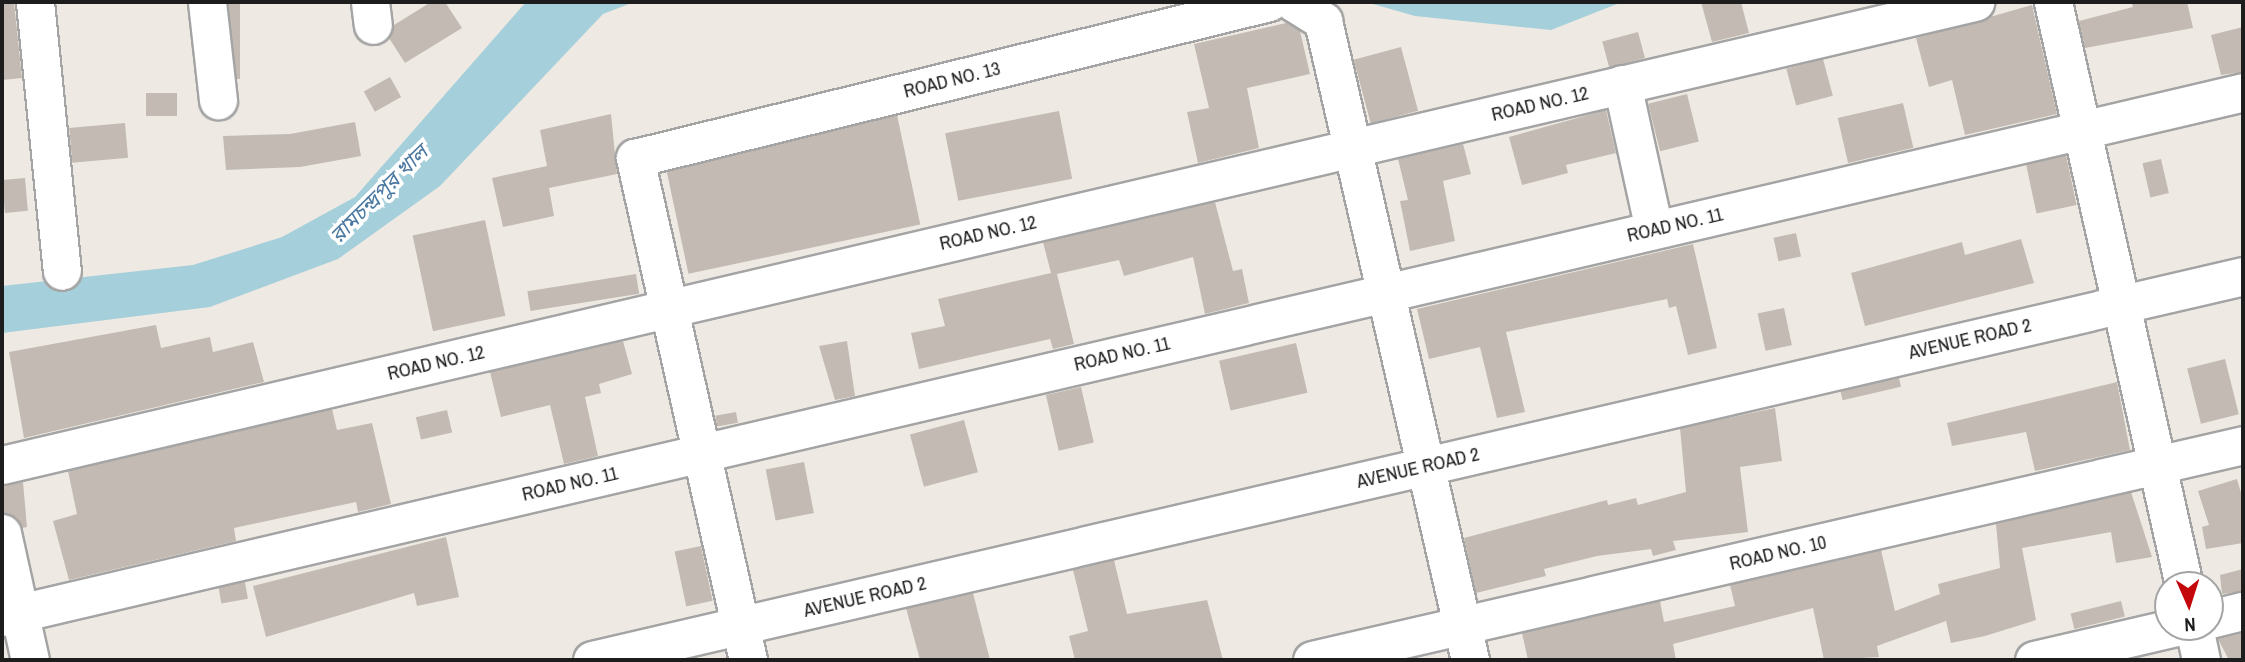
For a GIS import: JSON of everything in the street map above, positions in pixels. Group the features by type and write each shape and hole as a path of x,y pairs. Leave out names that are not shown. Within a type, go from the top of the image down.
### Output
{"street":[{"path":"35,2 62,271"},
{"path":"207,2 218,100"},
{"name":"ROAD NO. 13","path":"668,308 635,158 1269,2"},
{"name":"ROAD NO. 12","path":"2,465 1975,2"},
{"path":"2053,2 2181,571"},
{"path":"1308,11 1352,148 1466,644"},
{"path":"1622,84 1654,230"},
{"name":"ROAD NO. 11","path":"11,615 2243,92"},
{"name":"AVENUE ROAD 2","path":"592,660 744,643 1426,466 2243,276"},
{"path":"668,308 744,643"},
{"name":"ROAD NO. 10","path":"1312,660 1466,644 2243,445"},
{"path":"2,533 11,615 30,660"},
{"path":"2224,616 2243,611"},
{"path":"2034,660 2154,632"},
{"path":"2197,641 2201,660"}],"water":[{"name":"রামচন্দ্রপুর খাল","path":"526,2 634,2 603,14 440,186 338,259 210,307 2,333 2,286 193,265 282,237 355,197"},
{"path":"1366,2 1622,2 1551,30 1415,16"}],"building":[{"path":"2,2 14,2 22,78 2,80"},
{"path":"228,2 240,2 240,79 228,79"},
{"path":"431,2 445,2 462,28 405,63 389,38 394,25"},
{"path":"1701,2 1741,2 1749,33 1712,42"},
{"path":"2131,2 2187,2 2193,28 2085,48 2079,21 2133,7"},
{"path":"2032,5 2057,114 1965,135 1952,80 1929,87 1916,38"},
{"path":"1286,23 1300,31 1310,74 1247,88 1259,148 1198,163 1187,112 1209,108 1194,44"},
{"path":"2243,27 2243,72 2221,75 2211,35"},
{"path":"1638,32 1645,58 1609,68 1602,42"},
{"path":"1401,47 1418,111 1371,123 1354,60"},
{"path":"1823,59 1833,96 1796,106 1786,69"},
{"path":"390,77 401,97 375,112 364,92"},
{"path":"146,93 177,93 177,116 146,116"},
{"path":"1687,94 1699,142 1660,151 1648,104"},
{"path":"1903,103 1913,148 1848,163 1838,118"},
{"path":"1606,110 1616,153 1566,165 1568,173 1522,185 1509,137"},
{"path":"1059,111 1072,179 958,201 945,133"},
{"path":"611,114 617,174 549,188 554,216 503,227 492,178 547,166 540,130"},
{"path":"897,115 920,225 688,274 665,164"},
{"path":"355,122 361,156 300,167 226,170 223,136 290,134"},
{"path":"125,123 128,158 72,163 69,128"},
{"path":"1463,144 1471,174 1443,181 1455,241 1410,251 1400,201 1408,200 1398,159"},
{"path":"2066,155 2077,205 2036,213 2026,164"},
{"path":"2161,159 2169,193 2150,197 2142,163"},
{"path":"25,178 28,211 5,213 2,180"},
{"path":"1215,202 1233,271 1242,269 1249,303 1205,314 1193,257 1124,276 1119,260 1057,274 1074,344 1053,349 1050,339 919,369 911,333 945,326 938,299 1051,273 1043,242"},
{"path":"485,220 505,316 433,331 413,235"},
{"path":"1796,233 1801,256 1778,261 1774,238"},
{"path":"2021,239 2034,283 1865,326 1851,273 1962,242 1965,255"},
{"path":"1693,244 1717,348 1688,355 1676,306 1669,308 1667,299 1506,332 1525,412 1497,418 1480,347 1429,359 1417,309"},
{"path":"636,274 639,294 530,311 527,291"},
{"path":"1784,308 1792,345 1765,351 1758,314"},
{"path":"156,325 161,348 210,337 213,352 253,342 264,382 24,438 9,352"},
{"path":"623,341 632,374 599,384 601,393 585,397 598,456 564,464 550,405 501,417 490,372"},
{"path":"847,341 855,396 835,400 819,346"},
{"path":"1296,343 1307,393 1230,410 1219,361"},
{"path":"2225,359 2239,414 2201,424 2187,368"},
{"path":"1899,378 1901,387 1843,400 1841,391"},
{"path":"2117,382 2130,450 2035,471 2026,432 1952,446 1947,423"},
{"path":"1081,387 1094,443 1059,451 1046,395"},
{"path":"1775,408 1782,461 1740,467 1748,532 1673,541 1676,550 1653,556 1651,549 1597,556 1544,569 1546,576 1476,593 1464,538 1607,500 1608,505 1636,498 1638,505 1686,492 1680,428"},
{"path":"332,409 337,430 372,423 391,504 358,512 356,502 234,528 236,541 69,580 53,521 77,514 68,471"},
{"path":"447,410 452,432 421,440 416,417"},
{"path":"736,412 738,423 717,426 715,416"},
{"path":"964,420 978,472 924,487 910,434"},
{"path":"804,462 814,513 776,520 766,469"},
{"path":"2237,479 2243,500 2243,543 2206,549 2202,527 2209,525 2198,491"},
{"path":"23,482 27,527 22,528 17,518 2,513 2,485"},
{"path":"2131,492 2152,557 2116,563 2111,532 2022,548 2036,620 1985,636 1951,643 1946,621 1877,646 1879,657 1824,660 1813,608 1673,644 1676,660 1528,660 1522,633 1660,601 1664,622 1735,606 1730,585 1881,550 1895,611 1940,594 1938,584 2000,568 1996,524"},
{"path":"446,537 459,597 417,606 414,593 266,637 253,586"},
{"path":"701,546 713,601 686,606 675,552"},
{"path":"1114,560 1127,614 1207,600 1223,660 1075,660 1069,636 1088,631 1073,570"},
{"path":"2243,569 2243,591 2224,594 2224,574"},
{"path":"245,582 248,599 221,603 218,587"},
{"path":"973,593 990,660 920,660 906,608"},
{"path":"2121,601 2125,617 2074,629 2071,614"},
{"path":"2243,633 2243,660 2229,660 2219,641 2224,641 2224,638"}]}
